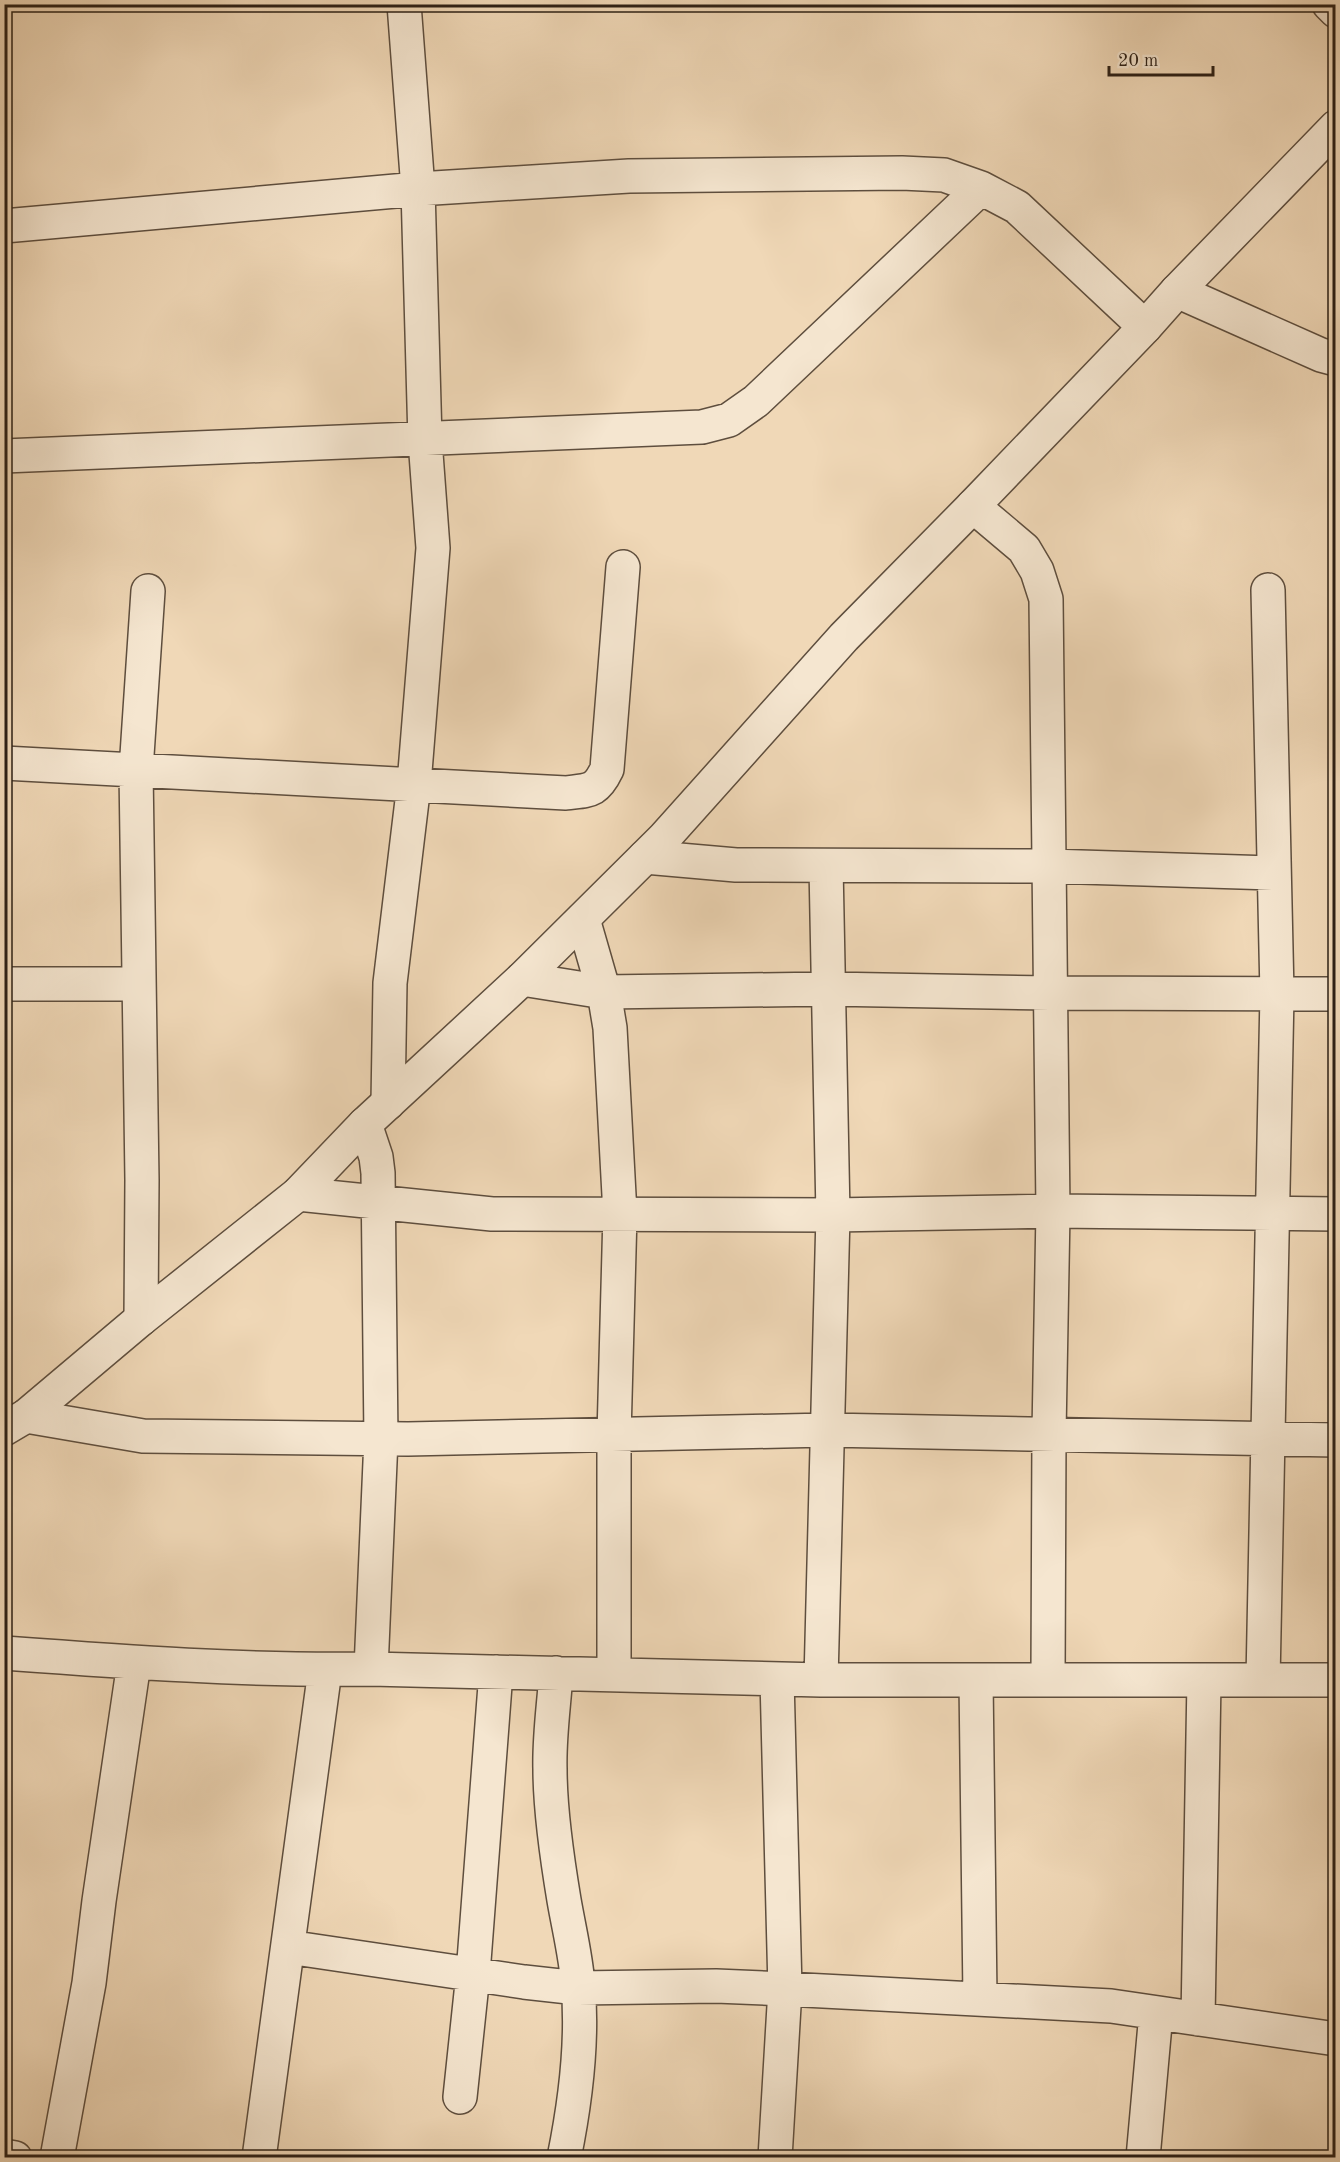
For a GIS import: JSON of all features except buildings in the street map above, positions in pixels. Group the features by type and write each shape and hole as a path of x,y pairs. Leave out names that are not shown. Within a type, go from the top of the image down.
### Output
{"street":[{"path":"371,1669 381,1439 377,1114 414,784 433,548 425,440 418,189 404,4"},
{"path":"1329,4 1335,11"},
{"path":"15,1422 298,1194 377,1114 522,979 645,856 844,637 973,506 1335,127"},
{"path":"4,226 418,189 629,176 902,173 944,175 981,188 1017,207 1145,327"},
{"path":"4,456 702,428 729,420 756,401 981,188"},
{"path":"1176,291 1321,355 1335,359"},
{"path":"973,506 1024,549 1037,571 1046,599 1053,1210 1048,1680"},
{"path":"4,763 566,793 587,791 600,783 607,769 623,567"},
{"path":"1263,1680 1277,994 1268,590"},
{"path":"141,1319 142,1180 136,770 148,591"},
{"path":"645,856 736,865 1049,866 1274,873"},
{"path":"821,1680 833,1215 826,866"},
{"path":"583,919 604,992 610,1028 620,1214 614,1435 614,1675"},
{"path":"522,979 604,992 829,989 1050,993 1335,994"},
{"path":"4,984 139,984"},
{"path":"298,1194 492,1214 833,1215 1053,1210 1335,1214"},
{"path":"15,1422 142,1436 381,1439 827,1430 1335,1440"},
{"path":"4,1653 134,1663 326,1670 371,1669 821,1680 1335,1680"},
{"path":"57,2157 89,1983 134,1663"},
{"path":"259,2157 326,1670"},
{"path":"460,2097 473,1974 496,1672"},
{"path":"556,1673 550,1768 551,1799 578,1988 578,2059 571,2122 564,2157"},
{"path":"775,2157 785,1989 777,1679"},
{"path":"976,1680 980,1998"},
{"path":"1198,2019 1204,1680"},
{"path":"288,1947 578,1988 716,1986 1111,2006 1335,2039"},
{"path":"1143,2157 1156,2013"},
{"path":"4,2156 15,2157"}]}
